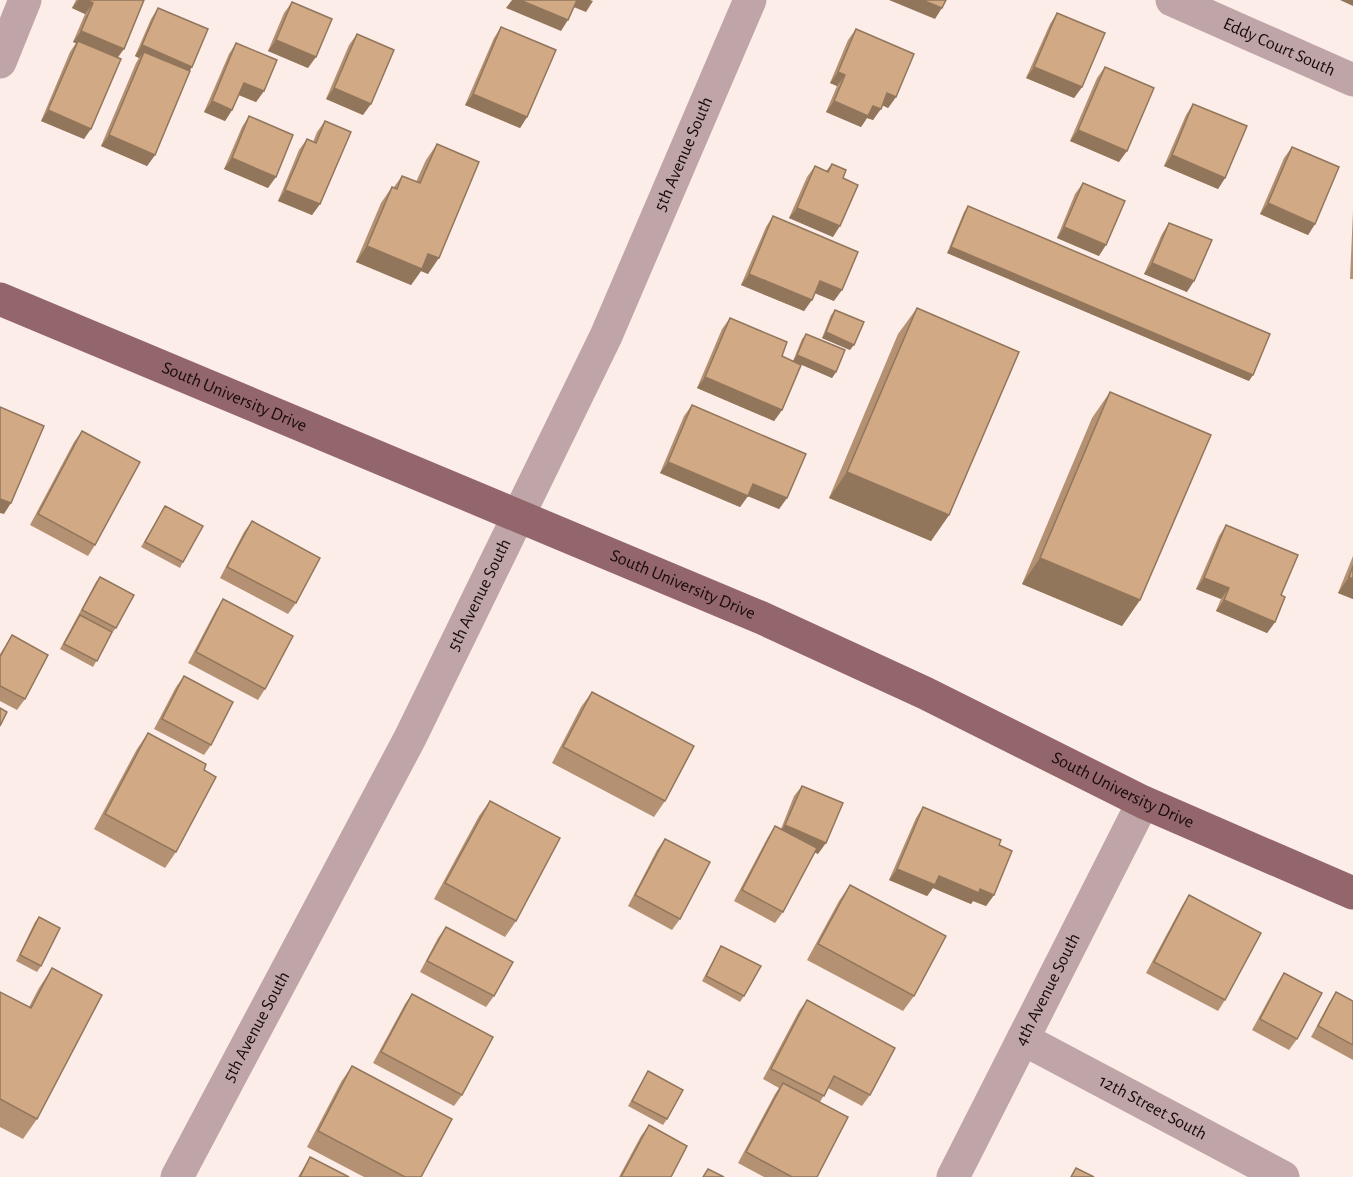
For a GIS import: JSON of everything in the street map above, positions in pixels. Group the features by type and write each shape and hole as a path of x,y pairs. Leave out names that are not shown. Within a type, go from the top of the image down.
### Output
{"main road":[{"name":"South University Drive","path":"0,298 762,618 873,669 1143,802 1353,893"}],"street":[{"path":"0,62 25,0"},
{"name":"5th Avenue South","path":"177,1177 410,738 606,336 750,0"},
{"name":"Eddy Court South","path":"1172,0 1353,80"},
{"name":"4th Avenue South","path":"953,1177 1143,802"},
{"name":"12th Street South","path":"1023,1039 1283,1177"}],"building":[{"path":"86,0 144,0 124,49 81,31 93,3"},
{"path":"520,0 577,0 568,20"},
{"path":"922,0 946,0 942,8"},
{"path":"292,2 332,19 316,57 276,40"},
{"path":"158,8 208,29 192,67 142,45"},
{"path":"1057,13 1105,33 1082,87 1034,67"},
{"path":"501,27 556,50 527,117 473,94"},
{"path":"856,29 914,54 896,97 887,93 881,109 873,106 868,116 834,101 845,75 838,72"},
{"path":"357,34 394,50 371,104 334,88"},
{"path":"78,41 121,59 91,129 48,110"},
{"path":"236,43 277,60 264,91 244,83 232,110 212,101"},
{"path":"144,52 190,71 155,155 109,135"},
{"path":"1105,67 1154,88 1127,151 1078,130"},
{"path":"1193,104 1247,126 1225,178 1172,155"},
{"path":"249,116 293,135 276,177 232,158"},
{"path":"325,121 351,132 320,204 285,190 307,139 316,143"},
{"path":"437,144 479,162 439,258 428,254 422,269 367,246 392,187 397,189 402,176 420,183"},
{"path":"1292,147 1339,167 1315,224 1268,203"},
{"path":"832,164 846,170 843,178 858,185 840,226 797,208 815,166 828,172"},
{"path":"1083,183 1125,201 1106,245 1064,227"},
{"path":"968,206 1270,334 1253,375 951,247"},
{"path":"773,216 858,252 842,290 820,281 812,300 749,274"},
{"path":"1169,223 1212,240 1194,281 1152,263"},
{"path":"917,308 1019,352 949,515 847,472"},
{"path":"835,310 864,322 854,345 826,332"},
{"path":"730,318 787,342 782,356 801,365 782,410 705,377"},
{"path":"806,334 845,350 836,372 797,355"},
{"path":"1110,392 1211,435 1140,600 1040,558"},
{"path":"692,405 806,454 787,498 753,484 748,496 668,462"},
{"path":"0,407 44,426 11,503 0,499"},
{"path":"82,431 140,462 95,545 38,514"},
{"path":"165,506 203,526 183,562 145,542"},
{"path":"252,521 320,558 296,603 227,567"},
{"path":"1226,525 1298,555 1281,595 1285,597 1275,622 1224,600 1229,588 1204,578"},
{"path":"1353,566 1353,579 1349,577"},
{"path":"100,577 134,595 116,628 82,610"},
{"path":"223,599 293,636 265,689 196,652"},
{"path":"80,615 112,632 97,661 64,644"},
{"path":"12,635 48,655 25,699 0,686 0,657"},
{"path":"184,676 233,702 211,745 162,719"},
{"path":"592,692 694,746 665,801 563,747"},
{"path":"0,708 7,712 0,726"},
{"path":"148,733 206,764 204,770 216,777 176,852 105,814"},
{"path":"802,786 843,803 826,843 785,825"},
{"path":"490,801 560,838 516,921 445,883"},
{"path":"923,807 1001,840 999,845 1012,851 994,895 980,889 979,893 939,876 935,885 897,869"},
{"path":"775,826 817,848 783,912 742,890"},
{"path":"665,839 710,862 680,919 635,895"},
{"path":"850,885 946,936 914,996 818,944"},
{"path":"1189,895 1261,933 1225,1000 1154,962"},
{"path":"39,917 60,928 41,966 20,955"},
{"path":"446,927 513,962 494,996 427,961"},
{"path":"721,946 761,966 744,996 706,976"},
{"path":"52,968 102,995 37,1119 0,1099 0,992 31,1008"},
{"path":"1284,973 1322,993 1297,1039 1260,1019"},
{"path":"1336,992 1353,1001 1353,1045 1318,1026"},
{"path":"412,994 493,1037 462,1095 381,1052"},
{"path":"807,1000 895,1048 870,1095 834,1076 824,1096 771,1069"},
{"path":"352,1066 452,1119 421,1177 405,1177 318,1131"},
{"path":"648,1071 683,1090 667,1119 632,1101"},
{"path":"783,1083 848,1117 817,1177 792,1177 746,1152"},
{"path":"649,1125 687,1146 671,1177 621,1177"},
{"path":"310,1157 349,1177 300,1177"},
{"path":"1076,1168 1094,1177 1071,1177"},
{"path":"708,1169 724,1177 703,1177"}]}
